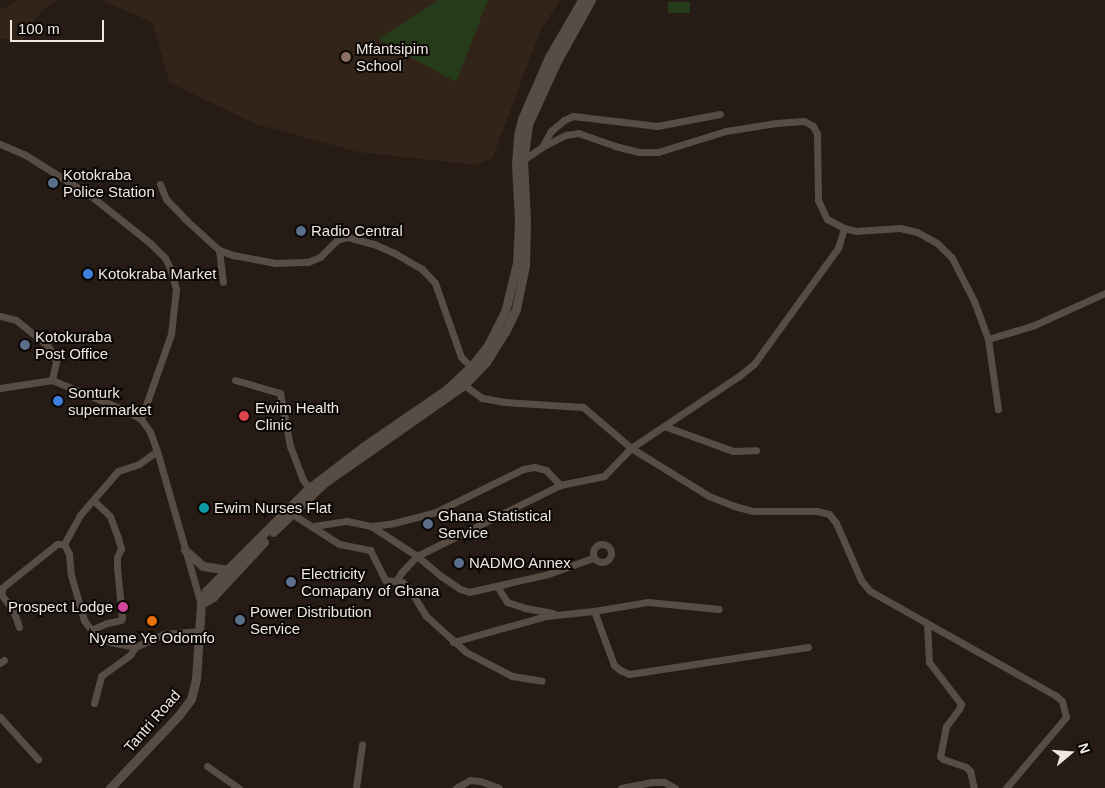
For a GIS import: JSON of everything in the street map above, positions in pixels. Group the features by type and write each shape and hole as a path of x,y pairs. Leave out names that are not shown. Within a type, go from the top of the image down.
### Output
{"street":[{"path":"200,604 206,591 310,491 363,447 447,389 471,367 498,327 515,279 519,242 518,135 527,104 549,57 582,0"},
{"path":"310,491 464,385 477,373 493,352 510,322 519,297 526,243 519,163 525,137 534,109 557,61 592,0"},
{"path":"542,147 551,131 564,120 573,116 657,126 720,114"},
{"path":"519,163 542,147 566,135 578,133 639,152 658,152 726,131 776,123 804,122 814,126 817,134 818,200 820,208 827,219 844,228 856,231 900,228 917,232 937,243 952,258 974,301 988,339 998,409"},
{"path":"0,144 24,154 92,196 150,243 165,258 176,290 171,334 141,420"},
{"path":"160,184 170,204 220,250 254,260 275,263 300,262 320,257 337,240 347,237 374,244 422,269 435,283 461,357 471,367"},
{"path":"396,581 417,556 560,485 604,476 631,448 754,364 838,248 844,228"},
{"path":"220,250 223,282"},
{"path":"988,339 1032,326 1105,293"},
{"path":"0,316 16,320 54,355 52,380"},
{"path":"0,388 52,380 127,411 141,420 150,432 157,451 200,604"},
{"path":"235,380 280,393 290,446 310,491"},
{"path":"464,385 482,398 504,402 583,407 631,448 709,496 734,506 753,511 817,511 829,514 836,523 861,580 870,592 1056,696 1065,708 1066,717 1006,788"},
{"path":"664,426 733,451 756,450"},
{"path":"64,544 80,515 118,471 138,464 157,451"},
{"path":"314,526 347,521 371,526 394,523 436,512 474,492 528,468 546,470 560,485"},
{"path":"91,630 122,618 117,567 117,557 120,549 118,538 110,516 93,500"},
{"path":"289,512 314,526 339,544 370,550 385,580 402,582 408,587 426,616 466,652 487,665 512,676 542,681"},
{"path":"200,604 213,597 289,512"},
{"path":"371,526 417,556 441,576 464,591 470,592 548,574 593,558"},
{"path":"19,627 13,610 1,594 3,586 57,544 64,544"},
{"path":"64,544 69,554 72,575 84,620 91,630 110,642 135,647 169,633 200,631"},
{"path":"185,550 203,566 228,570"},
{"path":"497,586 507,602 525,608 556,614"},
{"path":"453,642 556,614 594,611 648,602 719,609"},
{"name":"Tantri Road","path":"110,788 179,715 191,699 196,679 200,604"},
{"path":"594,611 614,664 620,670 629,674 808,646"},
{"path":"927,624 929,662 961,704 960,709 946,726 940,756 943,759 966,767 970,771 974,788"},
{"path":"94,703 101,676 130,655 135,647"},
{"path":"0,717 38,759"},
{"path":"356,788 362,744"},
{"path":"207,766 239,788"},
{"path":"456,788 470,780 480,781 499,788"},
{"path":"620,788 651,782 664,782 675,788"}],"shaded area":[{"path":"19,0 57,0 41,11 21,42 0,38 0,10"},
{"name":"Mfantsipim School","path":"101,0 560,0 540,31 493,157 477,165 358,152 256,124 170,83 152,22"}],"green space":[{"path":"439,0 488,0 456,82 378,39"},
{"path":"668,2 690,2 690,13 668,13"}],"place":[{"name":"Mfantsipim School","path":"346,57"},
{"name":"Kotokraba Police Station","path":"53,183"},
{"name":"Radio Central","path":"301,231"},
{"name":"Kotokraba Market","path":"88,274"},
{"name":"Kotokuraba Post Office","path":"25,345"},
{"name":"Sonturk supermarket","path":"58,401"},
{"name":"Ewim Health Clinic","path":"244,416"},
{"name":"Ewim Nurses Flat","path":"204,508"},
{"name":"Ghana Statistical Service","path":"428,524"},
{"name":"NADMO Annex","path":"459,563"},
{"name":"Electricity Comapany of Ghana","path":"291,582"},
{"name":"Prospect Lodge","path":"123,607"},
{"name":"Power Distribution Service","path":"240,620"},
{"name":"Nyame Ye Odomfo","path":"152,621"}]}
